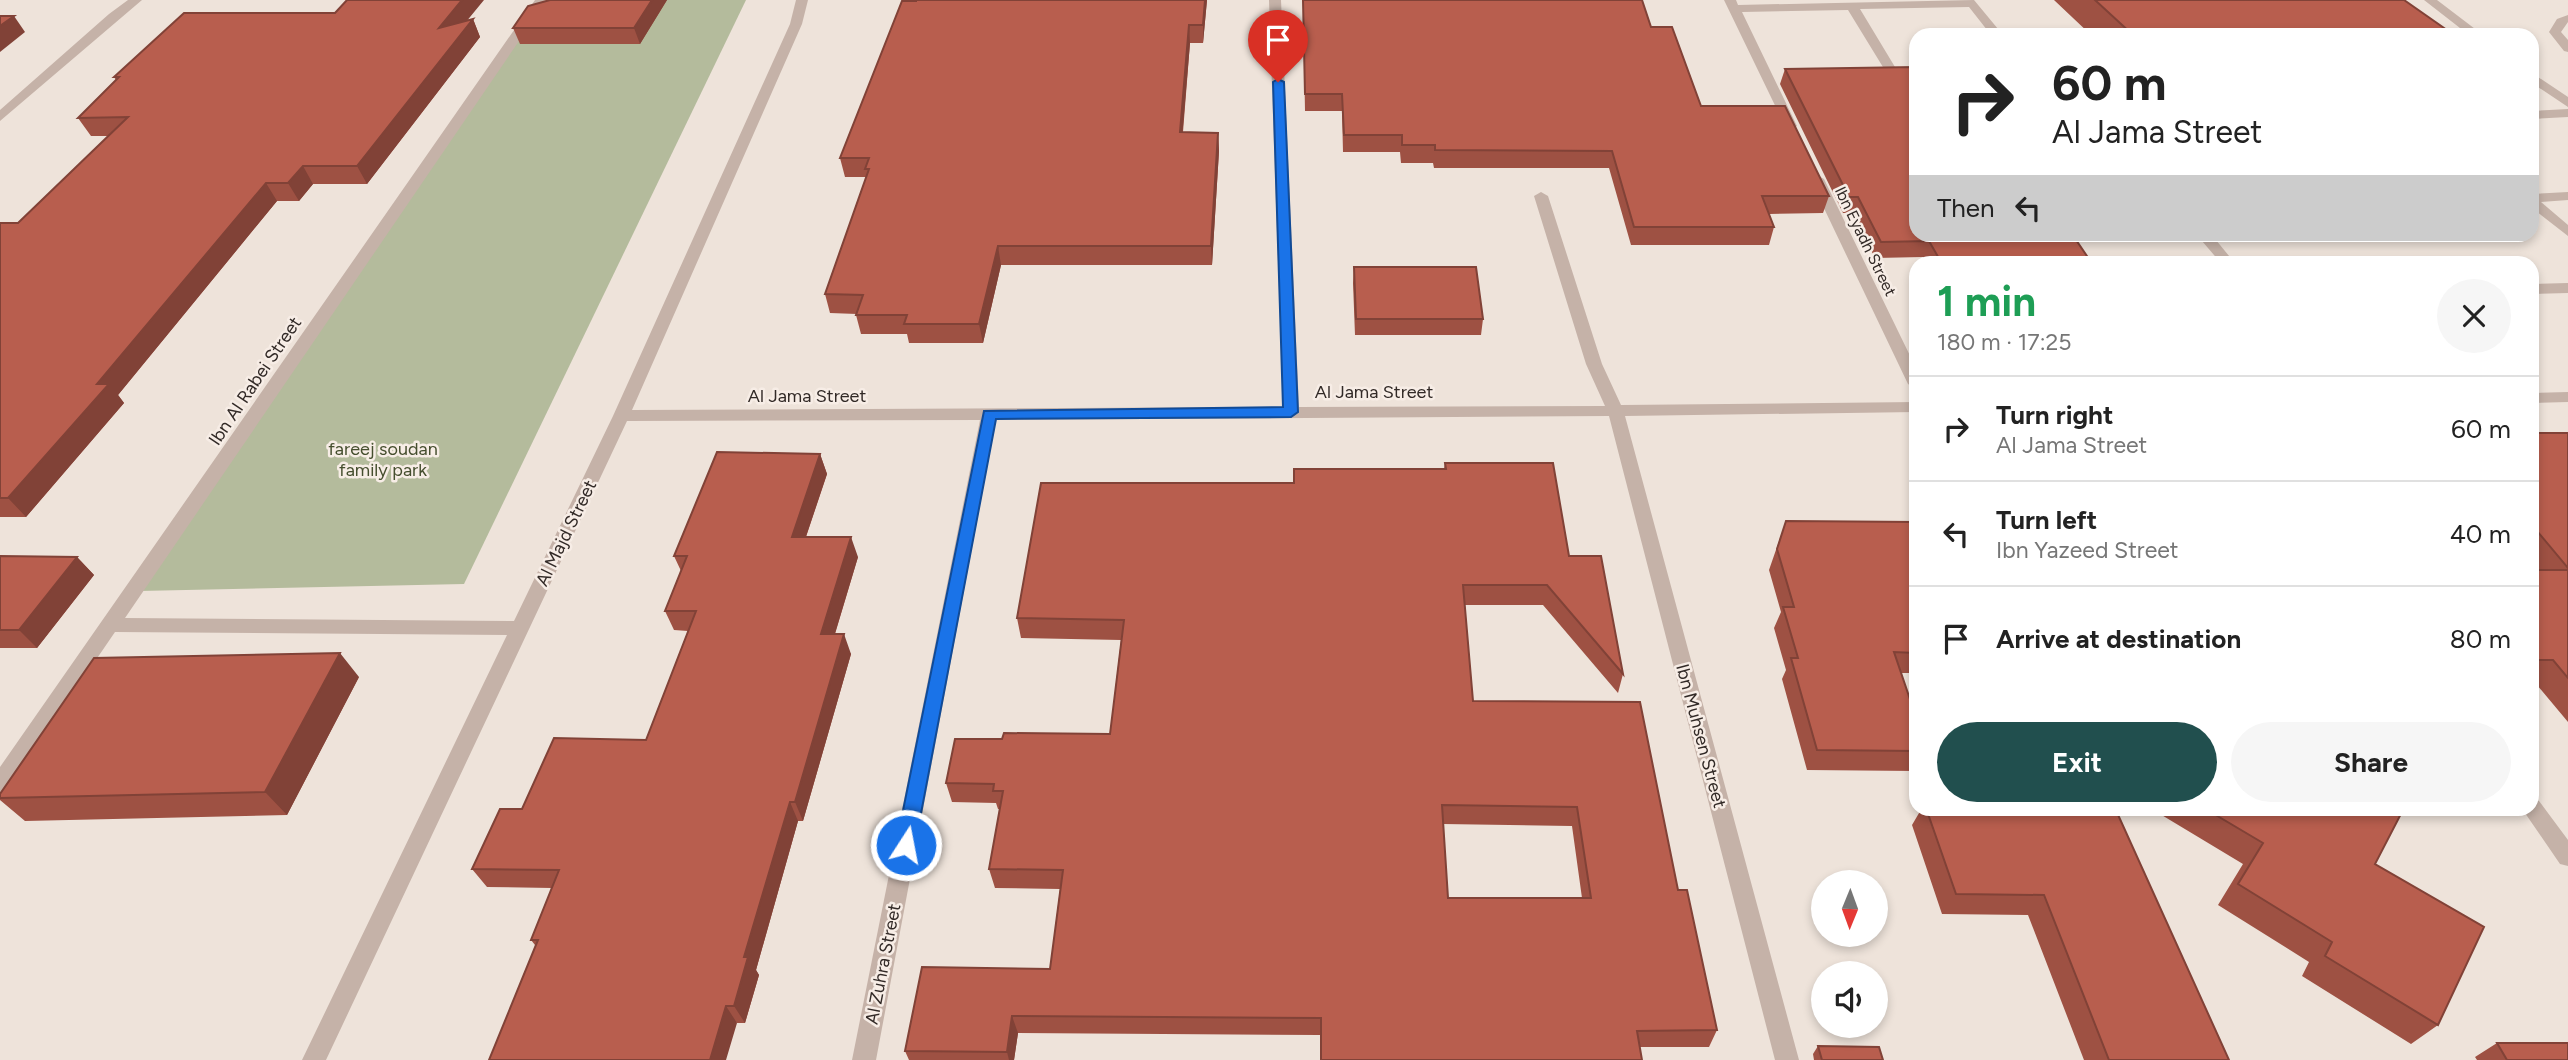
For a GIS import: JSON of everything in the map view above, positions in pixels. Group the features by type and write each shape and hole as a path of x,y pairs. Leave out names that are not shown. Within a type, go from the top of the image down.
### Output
{"street":[{"path":"0,117 113,16 136,0"},
{"name":"Ibn Al Rabei Street","path":"0,784 112,625 513,36 541,0"},
{"name":"Al Majd Street","path":"314,1060 621,416 796,24 802,0"},
{"path":"1275,0 1291,412"},
{"path":"2430,0 2467,28"},
{"path":"1795,134 1732,4 1852,6 1971,2 1991,28"},
{"path":"1852,6 1892,72"},
{"path":"2568,18 2561,21 2556,32 2568,48"},
{"path":"2539,81 2568,103"},
{"path":"2539,115 2568,113"},
{"name":"Ibn Eyadh Street","path":"1813,171 1909,370"},
{"name":"Ibn Muhsen Street","path":"1541,196 1594,364 1616,411 1787,1060"},
{"path":"2539,199 2568,196"},
{"path":"2539,206 2568,232"},
{"path":"2210,242 2222,256"},
{"path":"2539,289 2568,288"},
{"path":"2539,398 2568,397"},
{"name":"Al Jama Street","path":"621,416 1909,407"},
{"name":"Al Zuhra Street","path":"864,1060 989,414"},
{"path":"112,625 520,628"},
{"path":"2538,816 2568,857"}],"green space":[{"name":"fareej soudan family park","path":"546,0 746,0 464,584 139,591"}],"building":[{"path":"347,0 462,0 439,28 473,19 357,166 303,166 288,183 266,183 97,384 109,384 8,498 0,498 0,223 18,223 128,117 78,118 119,77 114,77 184,13 335,13"},
{"path":"550,0 652,0 634,28 513,28 528,6"},
{"path":"1205,0 1203,25 1189,25 1180,132 1218,133 1211,246 998,246 979,324 904,324 907,315 856,315 863,295 825,294 869,169 865,169 869,158 840,158 902,1"},
{"path":"1303,0 1642,0 1651,27 1672,27 1701,106 1785,106 1829,196 1762,196 1774,227 1634,227 1612,151 1435,150 1435,145 1402,145 1402,135 1344,135 1342,94 1305,94"},
{"path":"2095,0 2404,0 2444,28 2125,28"},
{"path":"0,16 14,16 0,26"},
{"path":"1909,67 1909,241 1881,242 1858,197 1849,197 1785,69"},
{"path":"1930,242 2077,242 2087,256 1938,256"},
{"path":"1354,267 1476,267 1483,319 1356,319"},
{"path":"2539,433 2568,433 2568,568 2539,533"},
{"path":"717,452 820,454 792,537 851,537 821,634 844,634 795,802 790,802 744,957 748,957 734,1006 726,1006 710,1060 489,1060 538,940 531,940 559,870 472,869 500,809 522,809 554,738 646,740 696,611 665,611 687,556 674,556"},
{"path":"1445,463 1553,463 1569,556 1601,556 1623,674 1547,585 1463,585 1473,701 1640,702 1678,890 1687,890 1717,1030 1637,1031 1642,1060 1321,1060 1321,1018 1012,1016 1007,1052 905,1051 922,967 1050,969 1063,870 989,869 1003,791 993,791 994,784 946,783 955,739 1002,739 1004,733 1110,734 1124,620 1017,618 1041,483 1294,483 1294,469 1446,469","holes":["1442,805 1577,807 1591,898 1448,898"]},
{"path":"1786,521 1909,522 1909,653 1894,652 1909,696 1909,751 1817,750 1791,658 1798,658 1783,607 1794,607 1777,549"},
{"path":"0,556 77,557 19,630 0,630"},
{"path":"2539,570 2568,570 2568,678 2553,660 2539,660"},
{"path":"340,653 265,792 0,798 0,794 94,658"},
{"path":"1929,816 2119,816 2229,1060 2109,1060 2044,895 1956,894"},
{"path":"2217,816 2400,816 2375,864 2484,927 2438,1025 2325,956 2332,942 2238,884 2263,843"},
{"path":"2497,1043 2568,1043 2568,1060 2507,1060"},
{"path":"1818,1046 1879,1047 1883,1060 1822,1060"}],"route":[{"path":"906,845 989,414 1291,412 1278,82"}]}
